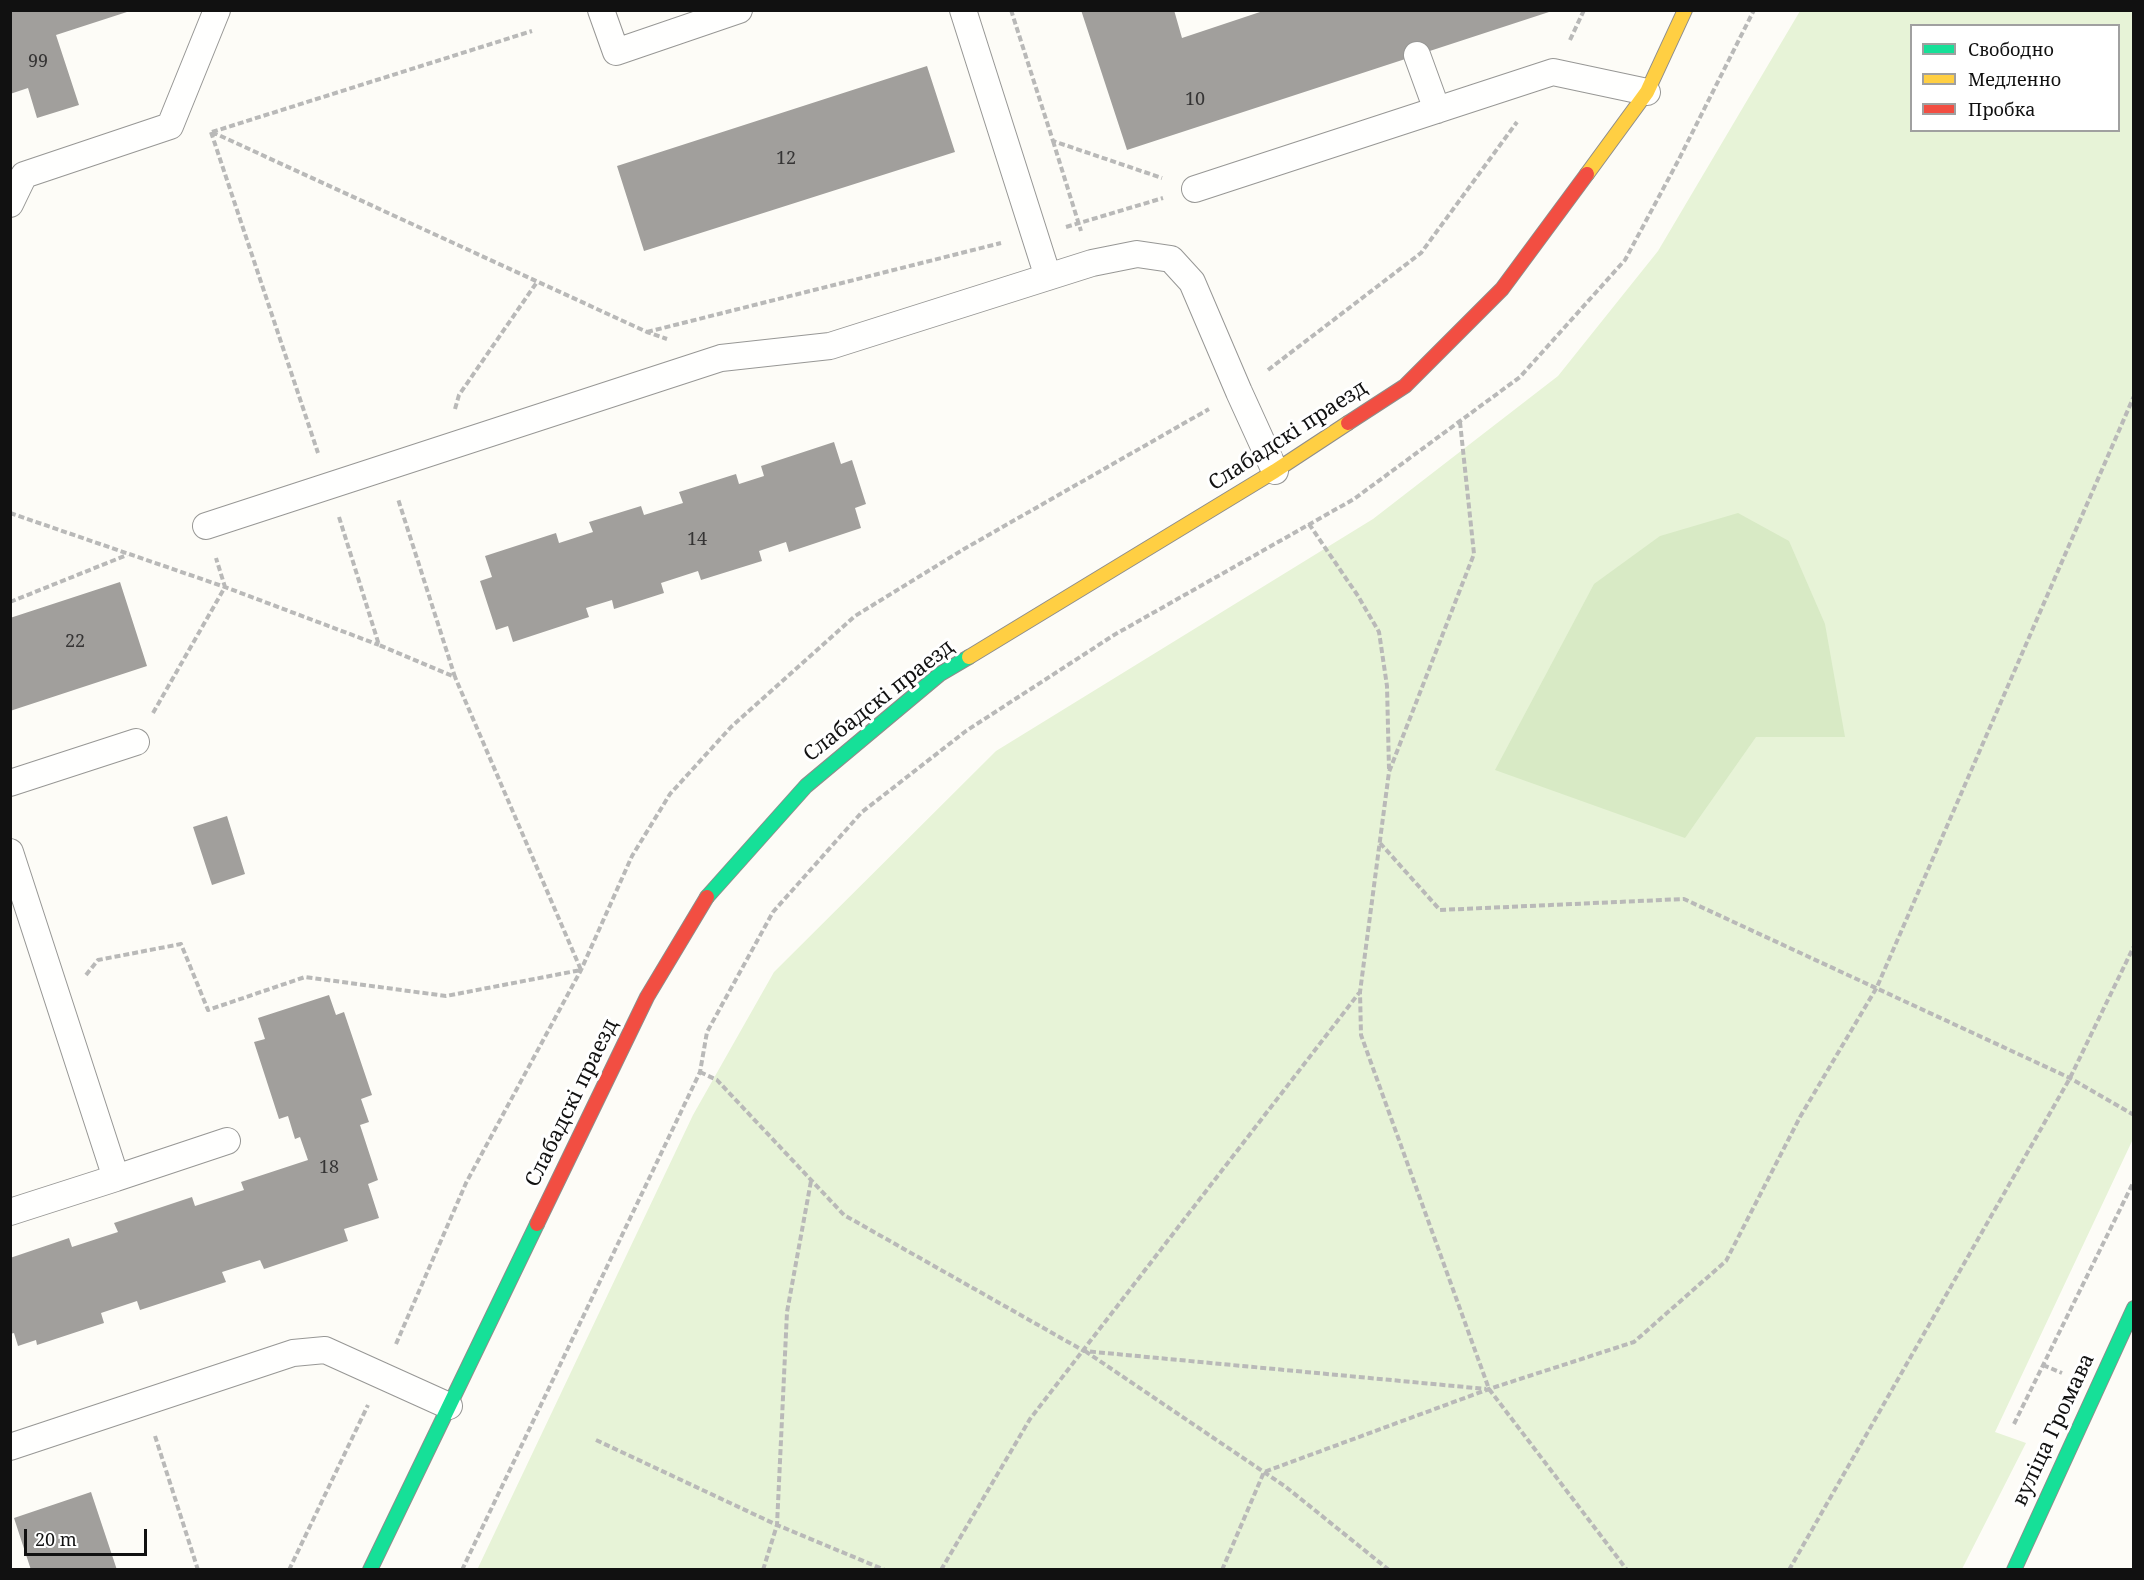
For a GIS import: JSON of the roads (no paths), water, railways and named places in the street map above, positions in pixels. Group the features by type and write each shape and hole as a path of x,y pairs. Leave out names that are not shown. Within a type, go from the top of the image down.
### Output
{"street":[{"name":"Слабадскі праезд","path":"370,1569 647,997 709,893 806,786 940,674 1275,471 1405,386 1502,289 1647,92 1685,10"},
{"name":"вуліца Громава","path":"2013,1569 2133,1308"}],"lane":[{"path":"10,204 24,175 170,126 217,10"},
{"path":"601,10 616,52 739,10"},
{"path":"963,10 1048,277"},
{"path":"1417,55 1437,110"},
{"path":"1195,189 1553,72 1647,92"},
{"path":"206,526 721,358 830,346 1092,263 1137,254 1171,259 1192,282 1275,471"},
{"path":"10,783 136,742"},
{"path":"10,852 116,1178"},
{"path":"10,1212 227,1141"},
{"path":"10,1447 293,1353 325,1350 449,1406"}]}
